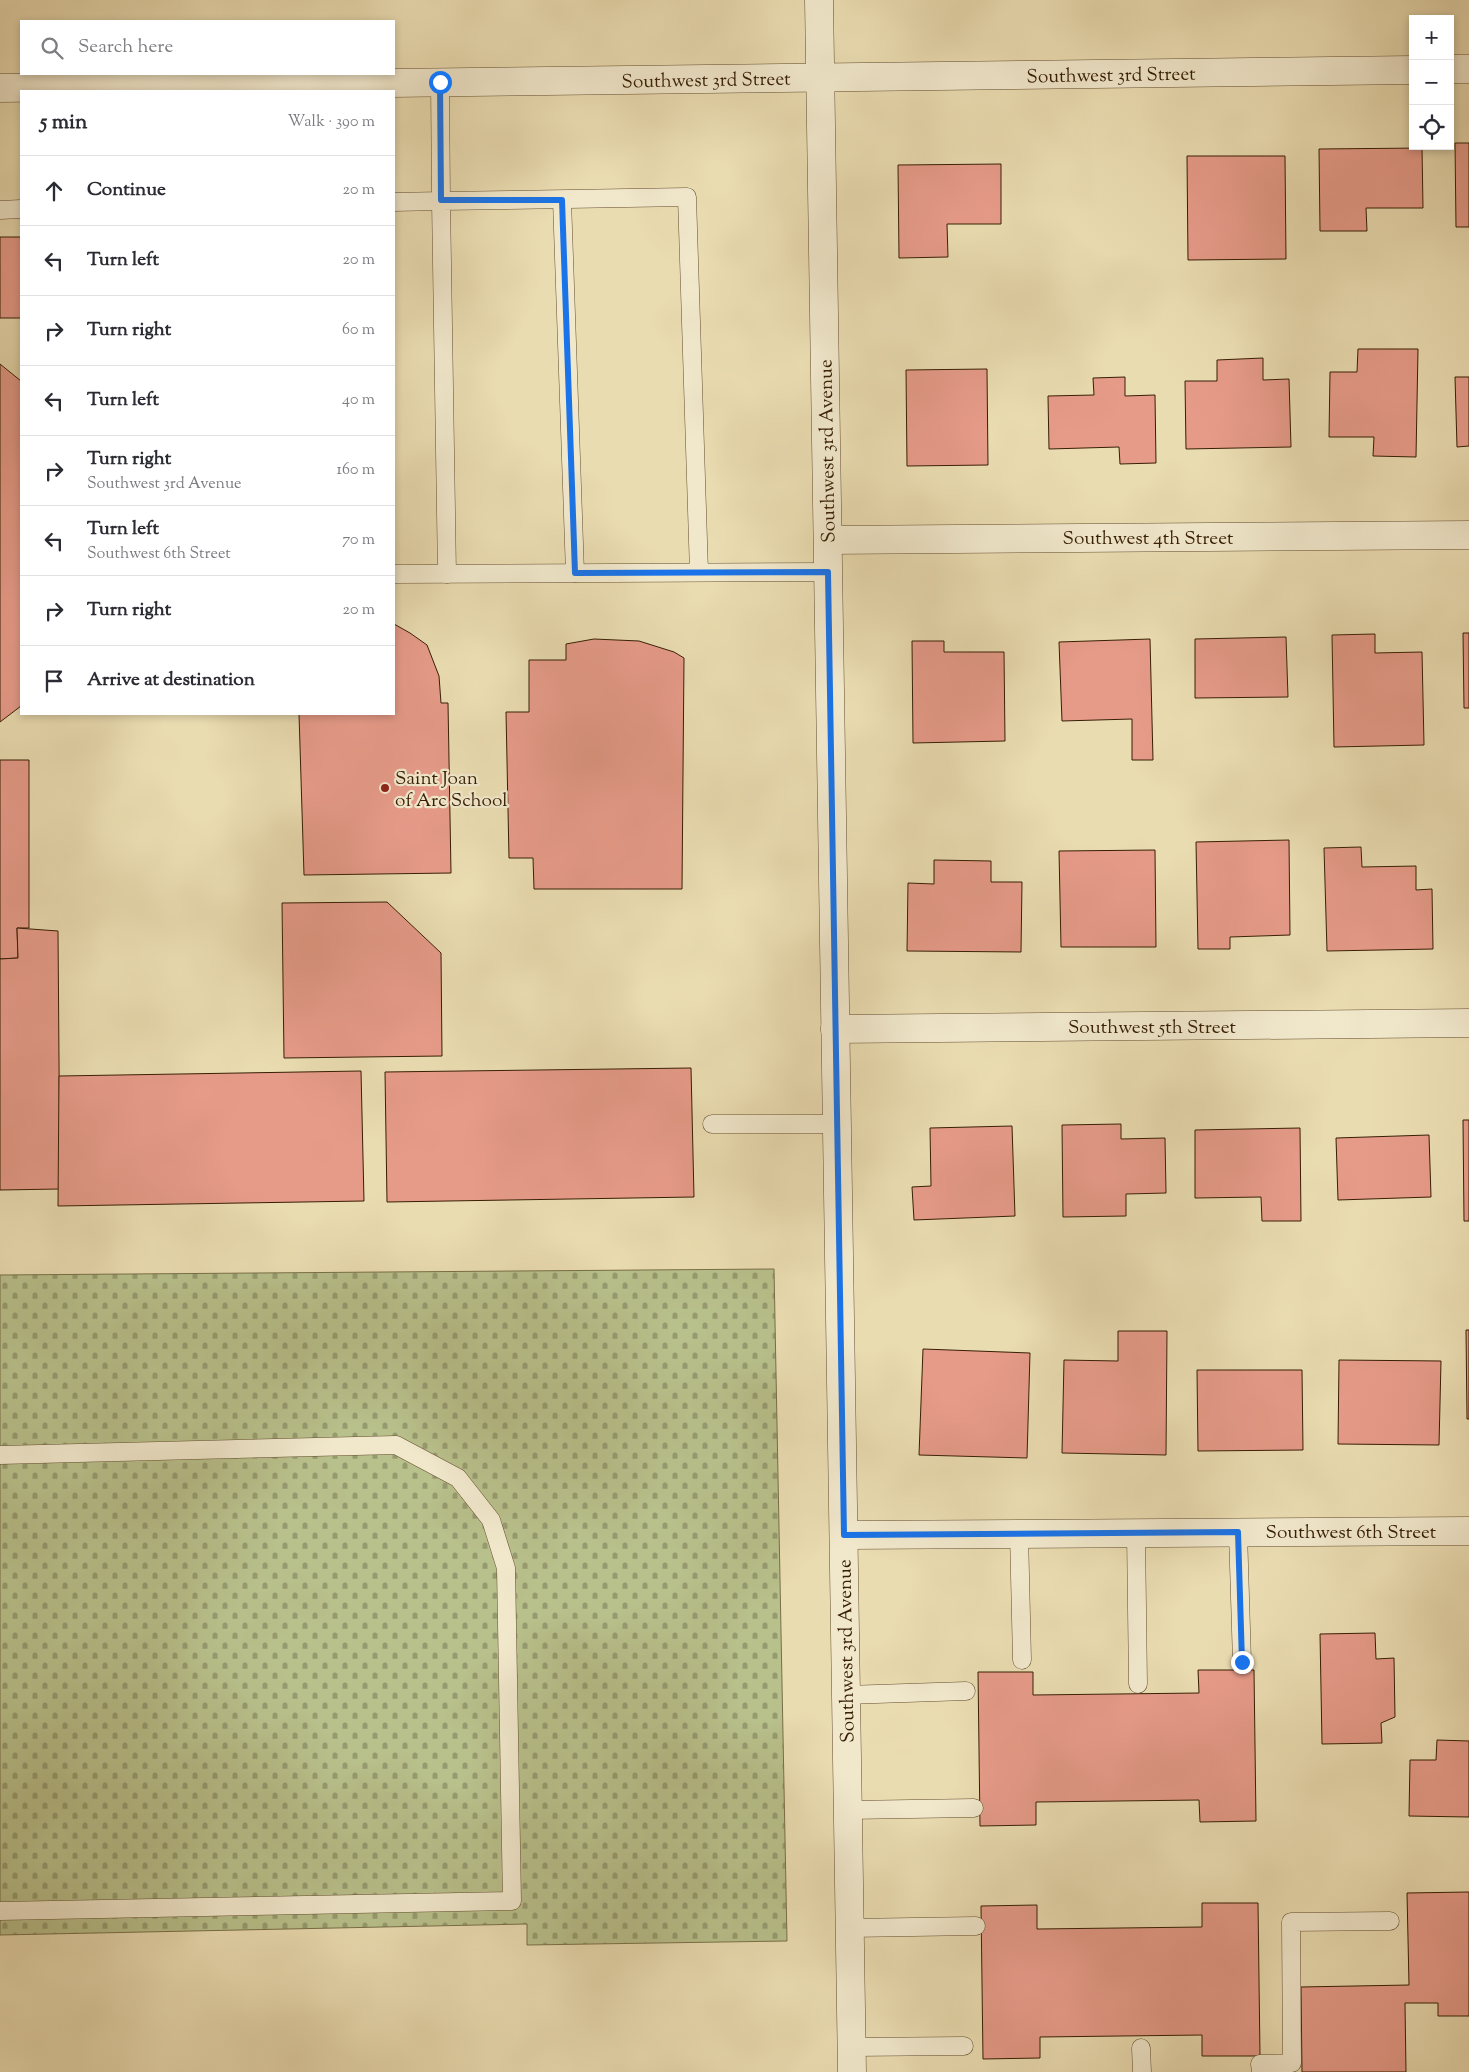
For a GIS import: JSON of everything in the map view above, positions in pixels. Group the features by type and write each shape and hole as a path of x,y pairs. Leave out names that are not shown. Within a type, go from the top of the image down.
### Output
{"street":[{"name":"Southwest 3rd Avenue","path":"819,0 852,2059"},
{"path":"1454,69 1469,69"},
{"name":"Southwest 3rd Street","path":"0,88 211,88 440,82 1409,70"},
{"name":"Southwest 4th Street","path":"828,540 1469,534"},
{"name":"Southwest 5th Street","path":"835,1029 1469,1024"},
{"name":"Southwest 6th Street","path":"844,1535 1469,1531"}],"lane":[{"path":"440,82 447,574"},
{"path":"395,202 687,197 699,572"},
{"path":"562,200 575,573"},
{"path":"0,210 20,209"},
{"path":"395,574 828,572"},
{"path":"712,1124 836,1124"},
{"path":"0,1455 396,1445 458,1478 491,1520 506,1568 512,1901 0,1911"},
{"path":"1238,1532 1242,1662"},
{"path":"1136,1533 1138,1684"},
{"path":"1019,1534 1022,1660"},
{"path":"846,1695 966,1691"},
{"path":"848,1810 974,1808"},
{"path":"1261,2072 1260,2064 1292,2063 1291,1922 1390,1921"},
{"path":"850,1928 976,1926"},
{"path":"852,2059 964,2046"},
{"path":"1141,2048 1142,2072"}],"green space":[{"path":"774,1269 787,1941 527,1945 527,1924 0,1935 0,1275"}],"building":[{"path":"1455,143 1469,143 1469,227 1456,227"},
{"path":"1409,148 1409,150 1422,150 1423,208 1366,208 1367,231 1320,231 1319,149"},
{"path":"1187,156 1285,156 1286,259 1188,260"},
{"path":"1001,164 1001,224 947,224 948,257 899,258 898,165"},
{"path":"0,237 20,237 20,318 0,318"},
{"path":"1358,349 1418,349 1416,457 1373,456 1374,437 1329,437 1330,372 1357,372"},
{"path":"1263,358 1263,380 1289,379 1291,447 1186,449 1185,381 1217,381 1217,360"},
{"path":"0,364 20,380 20,707 0,722"},
{"path":"987,369 988,465 907,466 906,370"},
{"path":"1125,377 1125,396 1155,395 1156,463 1120,464 1119,447 1049,449 1048,396 1094,395 1093,378"},
{"path":"1455,377 1469,377 1469,446 1457,447"},
{"path":"395,625 427,645 439,676 441,703 448,703 451,873 304,875 299,715 395,715"},
{"path":"1463,633 1469,633 1469,708 1464,708"},
{"path":"1375,634 1375,653 1422,652 1424,745 1334,747 1332,635"},
{"path":"1286,637 1288,697 1195,698 1195,639"},
{"path":"594,639 639,641 674,652 684,658 682,889 534,889 533,858 509,858 506,712 529,712 529,660 566,660 566,644"},
{"path":"1150,639 1153,760 1132,760 1132,719 1062,721 1059,642"},
{"path":"912,641 944,641 944,652 1004,652 1005,741 913,743"},
{"path":"0,760 29,760 29,928 17,928 18,958 0,959"},
{"path":"1289,840 1290,935 1230,937 1230,949 1198,949 1196,842"},
{"path":"1361,847 1362,867 1416,866 1416,890 1432,889 1433,949 1327,951 1324,848"},
{"path":"1155,850 1156,947 1061,947 1059,851"},
{"path":"934,860 991,861 991,882 1022,882 1021,952 907,951 908,883 934,884"},
{"path":"387,902 441,953 442,1056 284,1058 282,903"},
{"path":"17,928 58,931 60,1189 0,1190 0,959 18,958"},
{"path":"691,1068 694,1197 387,1202 385,1072"},
{"path":"361,1071 364,1201 58,1206 59,1076"},
{"path":"1463,1120 1469,1120 1469,1221 1464,1221"},
{"path":"1121,1124 1121,1139 1165,1138 1166,1193 1126,1194 1126,1216 1063,1217 1062,1125"},
{"path":"1012,1126 1015,1216 914,1220 912,1187 931,1186 930,1128"},
{"path":"1300,1128 1301,1221 1262,1221 1261,1197 1195,1198 1195,1130"},
{"path":"1429,1135 1431,1197 1338,1200 1336,1138"},
{"path":"1466,1330 1469,1330 1469,1419 1467,1419"},
{"path":"1118,1331 1167,1331 1166,1455 1062,1453 1064,1360 1118,1361"},
{"path":"923,1349 1030,1353 1027,1458 919,1455"},
{"path":"1339,1360 1441,1361 1439,1445 1338,1444"},
{"path":"1197,1370 1302,1370 1303,1450 1198,1451"},
{"path":"1375,1633 1376,1659 1394,1658 1395,1717 1381,1723 1382,1743 1322,1744 1320,1634"},
{"path":"1198,1670 1254,1670 1256,1821 1200,1822 1199,1800 1036,1802 1036,1825 980,1826 978,1672 1033,1672 1033,1695 1199,1693"},
{"path":"1437,1740 1469,1741 1469,1817 1409,1816 1410,1760 1436,1760"},
{"path":"1469,1892 1469,2016 1438,2016 1438,2003 1405,2003 1406,2072 1302,2072 1301,1987 1409,1985 1407,1893"},
{"path":"1202,1903 1258,1903 1260,2056 1202,2056 1202,2035 1040,2037 1040,2058 983,2059 981,1906 1037,1905 1037,1929 1202,1927"}],"place":[{"name":"Saint Joan of Arc School","path":"385,788"}],"route":[{"path":"440,82 441,200 562,200 575,573 828,572 844,1535 1238,1532 1242,1662"}]}
